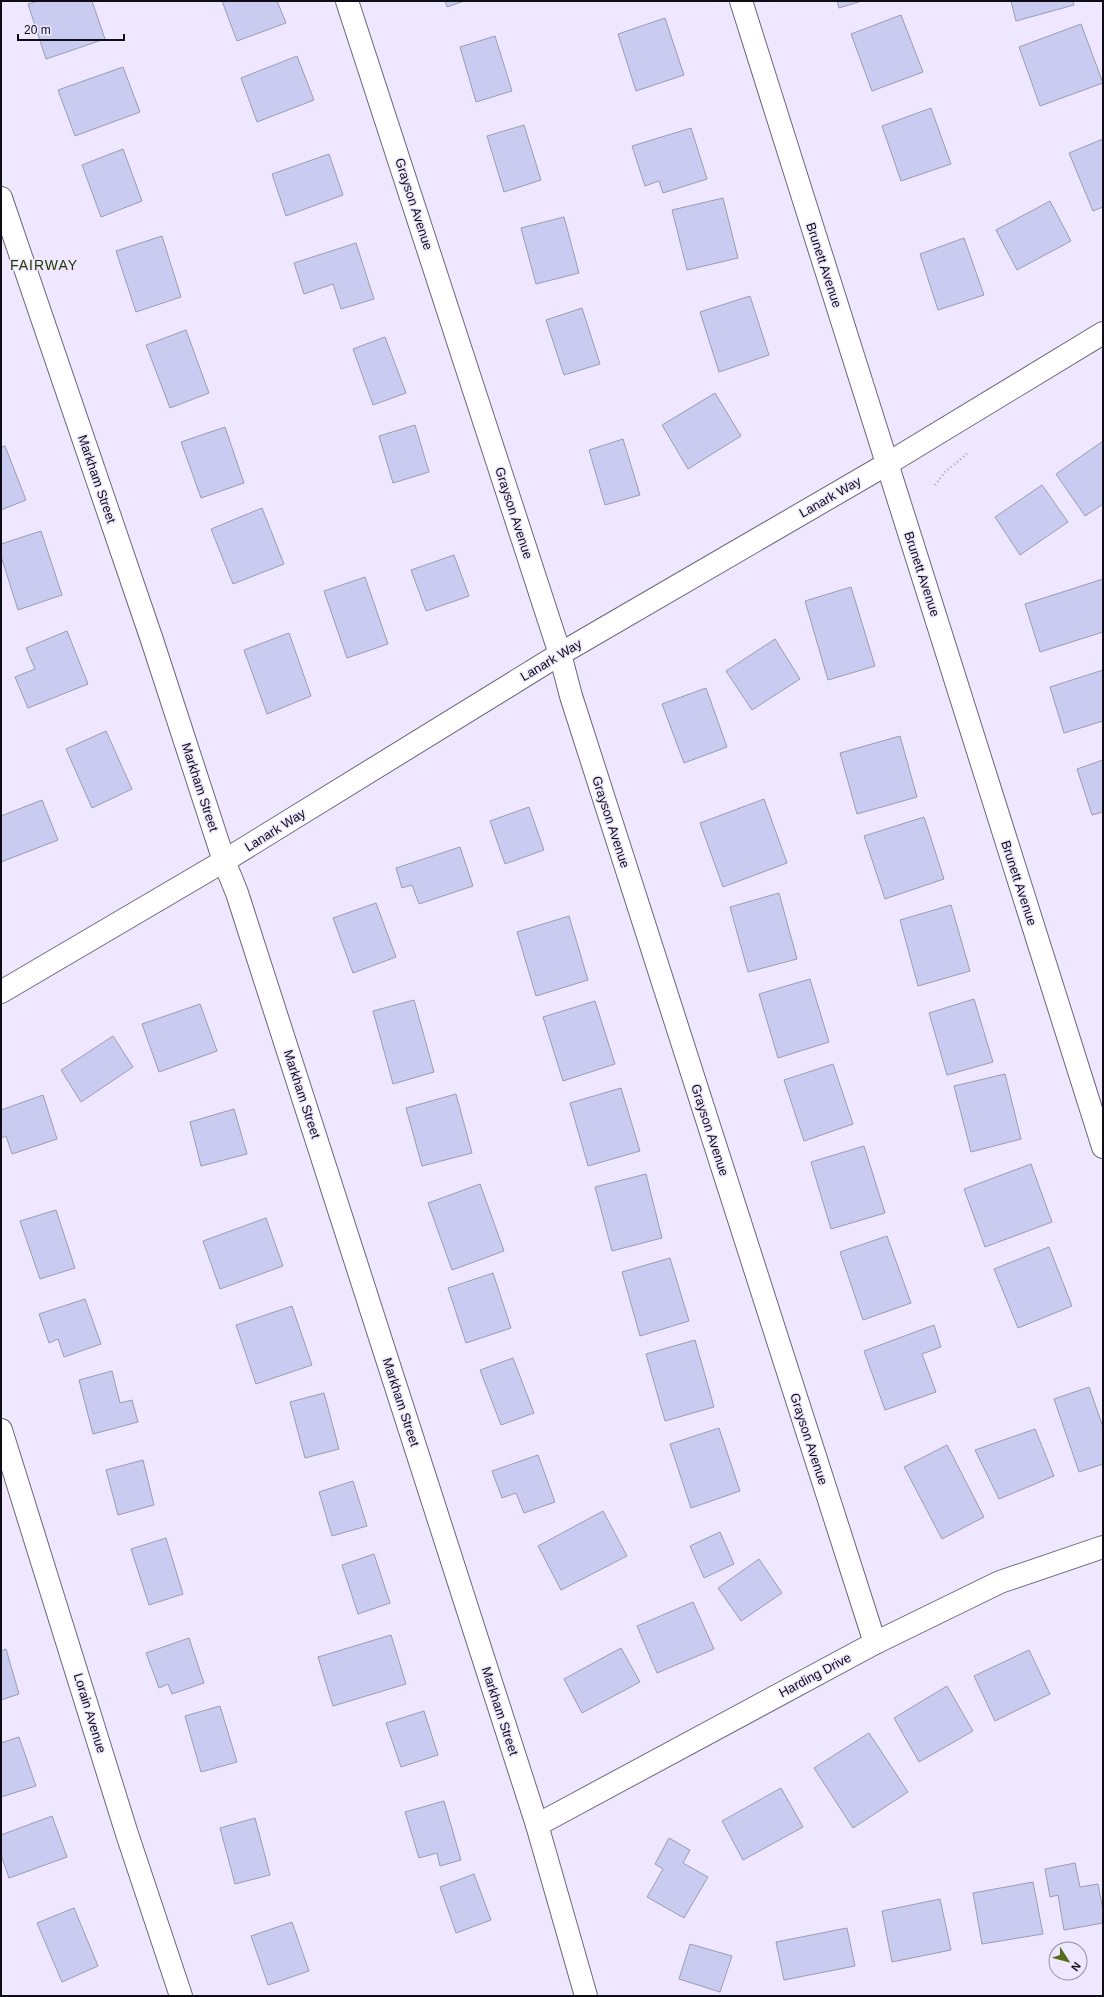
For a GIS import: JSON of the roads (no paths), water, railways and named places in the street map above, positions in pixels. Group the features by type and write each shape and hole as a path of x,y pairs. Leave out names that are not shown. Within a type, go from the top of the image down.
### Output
{"street":[{"name":"Grayson Avenue","path":"347,1 560,654 576,711 875,1643"},
{"name":"Brunett Avenue","path":"741,1 1103,1147"},
{"name":"Markham Street","path":"1,198 149,633 224,861 239,901 537,1825 586,1996"},
{"name":"Lanark Way","path":"1,992 224,861 560,654 887,464 1103,333"},
{"name":"Lorain Avenue","path":"1,1430 128,1834 181,1996"},
{"name":"Harding Drive","path":"537,1825 875,1643 1000,1582 1103,1547"}],"district":[{"name":"FAIRWAY","path":"44,265"}]}
